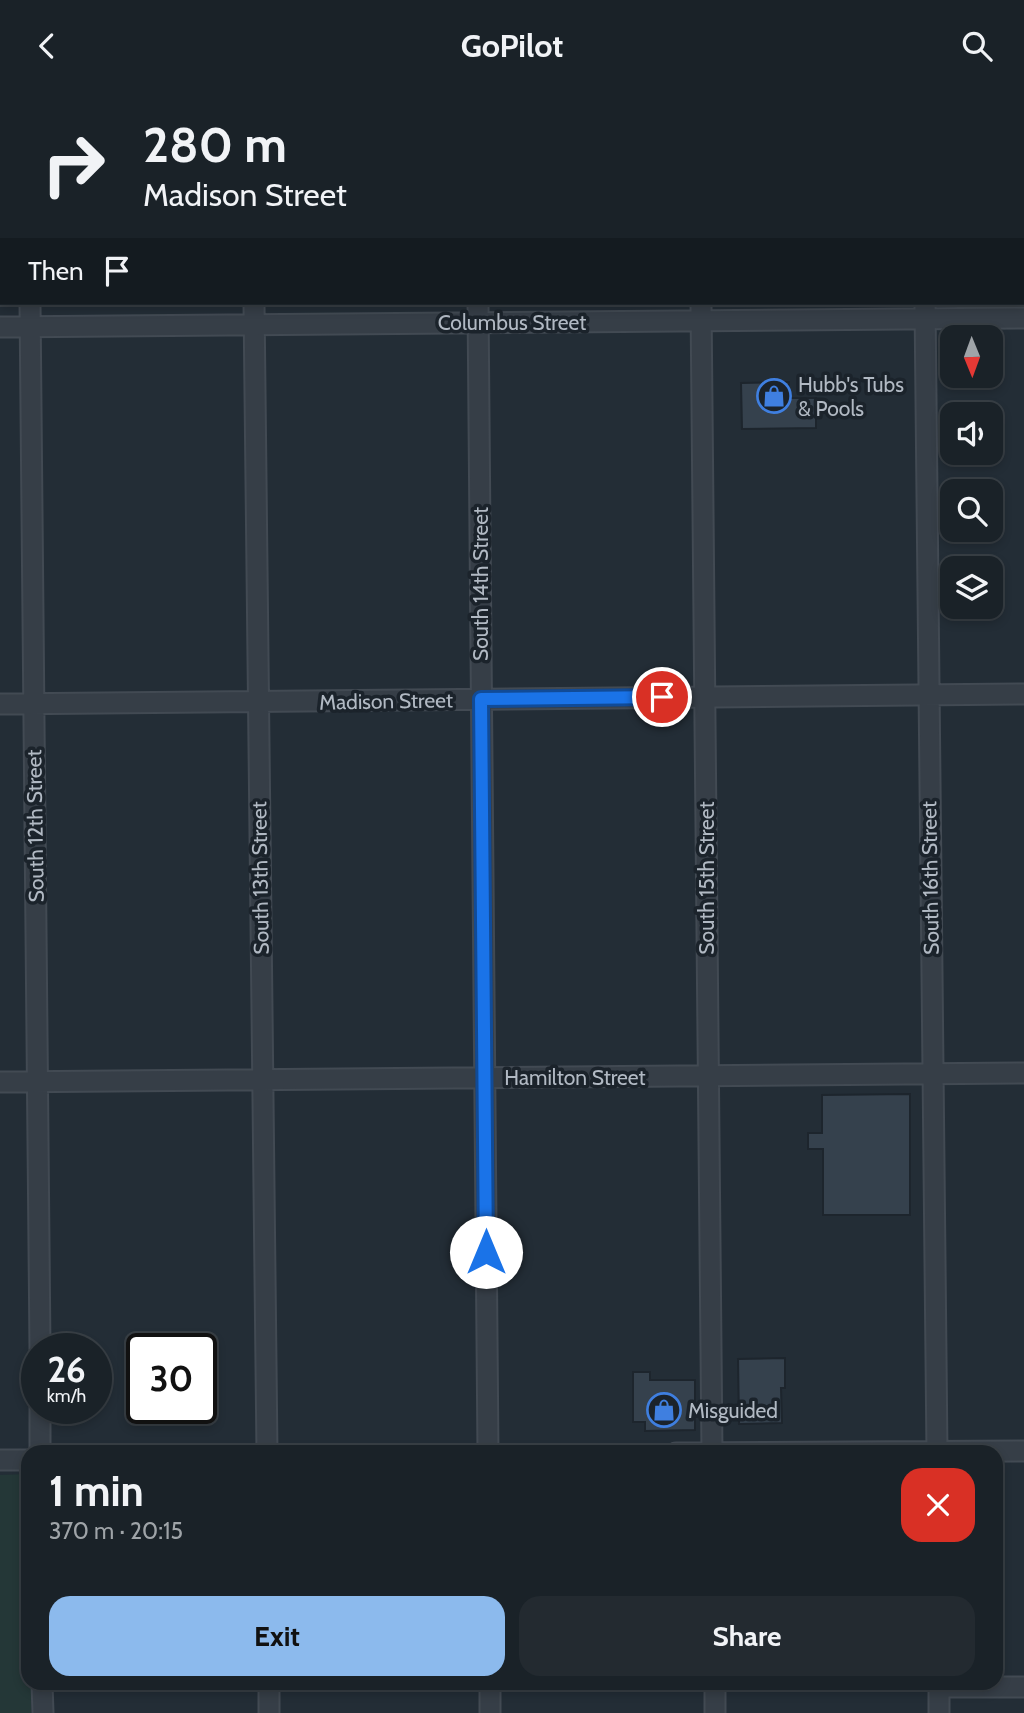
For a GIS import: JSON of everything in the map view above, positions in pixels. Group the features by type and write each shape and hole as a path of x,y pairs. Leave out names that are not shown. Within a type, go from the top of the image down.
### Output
{"street":[{"name":"South 12th Street","path":"30,305 40,1333"},
{"name":"South 13th Street","path":"254,305 267,1445"},
{"name":"Columbus Street","path":"0,327 254,324 478,312 925,311 1024,318"},
{"name":"South 16th Street","path":"925,311 937,1445"},
{"name":"South 14th Street","path":"478,312 488,1445"},
{"name":"South 15th Street","path":"701,312 712,1445"},
{"name":"Madison Street","path":"0,704 1024,694"},
{"name":"Hamilton Street","path":"0,1082 1024,1073"},
{"path":"40,1424 40,1445"},
{"path":"1003,1451 1024,1451"},
{"path":"0,1460 21,1460"},
{"path":"1003,1687 1024,1687"},
{"path":"42,1690 43,1713"},
{"path":"269,1690 269,1713"},
{"path":"490,1690 490,1713"},
{"path":"715,1690 715,1713"},
{"path":"939,1690 939,1713"}],"shaded area":[{"path":"21,1474 21,1690 31,1690 31,1713 0,1713 0,1475"}],"building":[{"path":"789,382 789,398 816,398 816,428 742,429 741,383"},
{"path":"910,1094 910,1215 823,1215 823,1149 808,1149 808,1133 822,1133 822,1095"},
{"path":"785,1358 785,1388 781,1388 782,1423 739,1424 738,1359"},
{"name":"Misguided","path":"633,1372 650,1372 650,1380 695,1380 695,1430 645,1431 645,1422 633,1422"}],"place":[{"name":"Hubb's Tubs & Pools","path":"774,396"},
{"name":"Misguided","path":"664,1410"}],"route":[{"path":"486,1252 481,699 662,697"}]}
